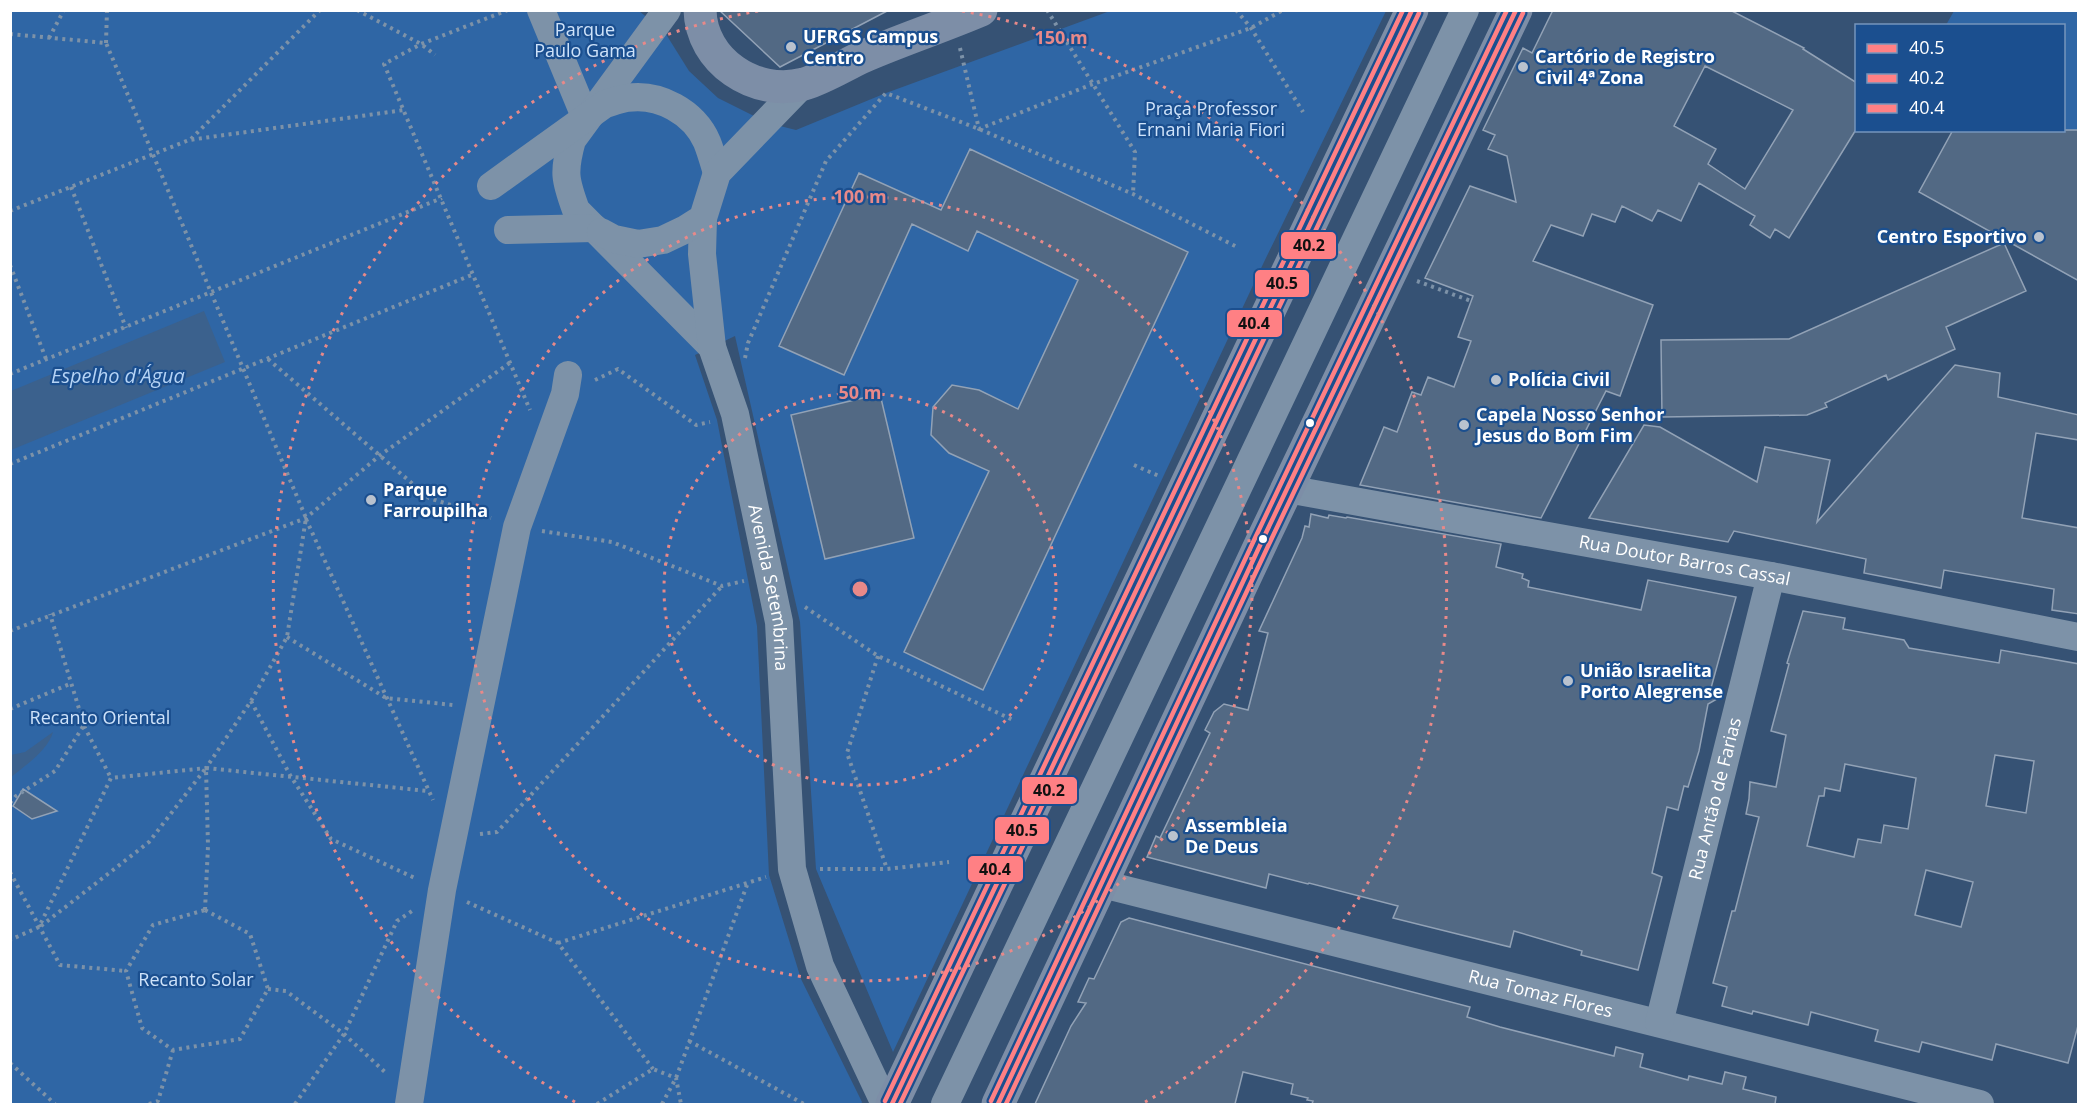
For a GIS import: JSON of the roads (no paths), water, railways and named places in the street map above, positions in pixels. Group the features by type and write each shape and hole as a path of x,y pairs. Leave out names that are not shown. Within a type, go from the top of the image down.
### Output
{"main road":[{"path":"700,10 700,20 709,45 727,68 752,82 776,86 803,84 967,16"},
{"path":"892,1104 1412,10"},
{"path":"998,1104 1515,10"}],"street":[{"path":"491,186 586,119 542,10"},
{"name":"Avenida Setembrina","path":"667,10 572,140 565,164 567,188 576,210 712,347 735,414 779,622 792,869 820,966 885,1104"},
{"path":"945,1104 1465,10"},
{"path":"712,347 702,254 703,218 717,173 803,84"},
{"name":"Avenida Setembrina","path":"586,119 605,104 627,98 651,98 674,106 693,120 706,140 717,173"},
{"path":"508,230 594,228 614,239 638,244 663,240 703,218"},
{"path":"410,1100 442,890 517,527 567,385"},
{"name":"Rua Doutor Barros Cassal","path":"1287,489 1771,576 2079,637"},
{"name":"Rua Antão de Farias","path":"1659,1023 1771,576"},
{"name":"Rua Tomaz Flores","path":"1102,884 1980,1104"}],"water":[{"name":"Espelho d'Água","path":"204,311 225,362 11,450 11,391"},
{"path":"53,732 41,751 11,777 11,755 25,752"}],"place":[{"name":"UFRGS Campus Centro","path":"791,47"},
{"name":"Cartório de Registro Civil 4ª Zona","path":"1523,67"},
{"name":"Centro Esportivo","path":"2039,237"},
{"name":"Polícia Civil","path":"1496,380"},
{"name":"Capela Nosso Senhor Jesus do Bom Fim","path":"1464,425"},
{"name":"Parque Farroupilha","path":"371,500"},
{"name":"União Israelita Porto Alegrense","path":"1568,681"},
{"name":"Assembleia De Deus","path":"1173,836"}],"park label":[{"name":"Parque Paulo Gama","path":"585,40"},
{"name":"Praça Professor Ernani Maria Fiori","path":"1211,119"},
{"name":"Recanto Oriental","path":"100,718"},
{"name":"Recanto Solar","path":"196,980"}]}
